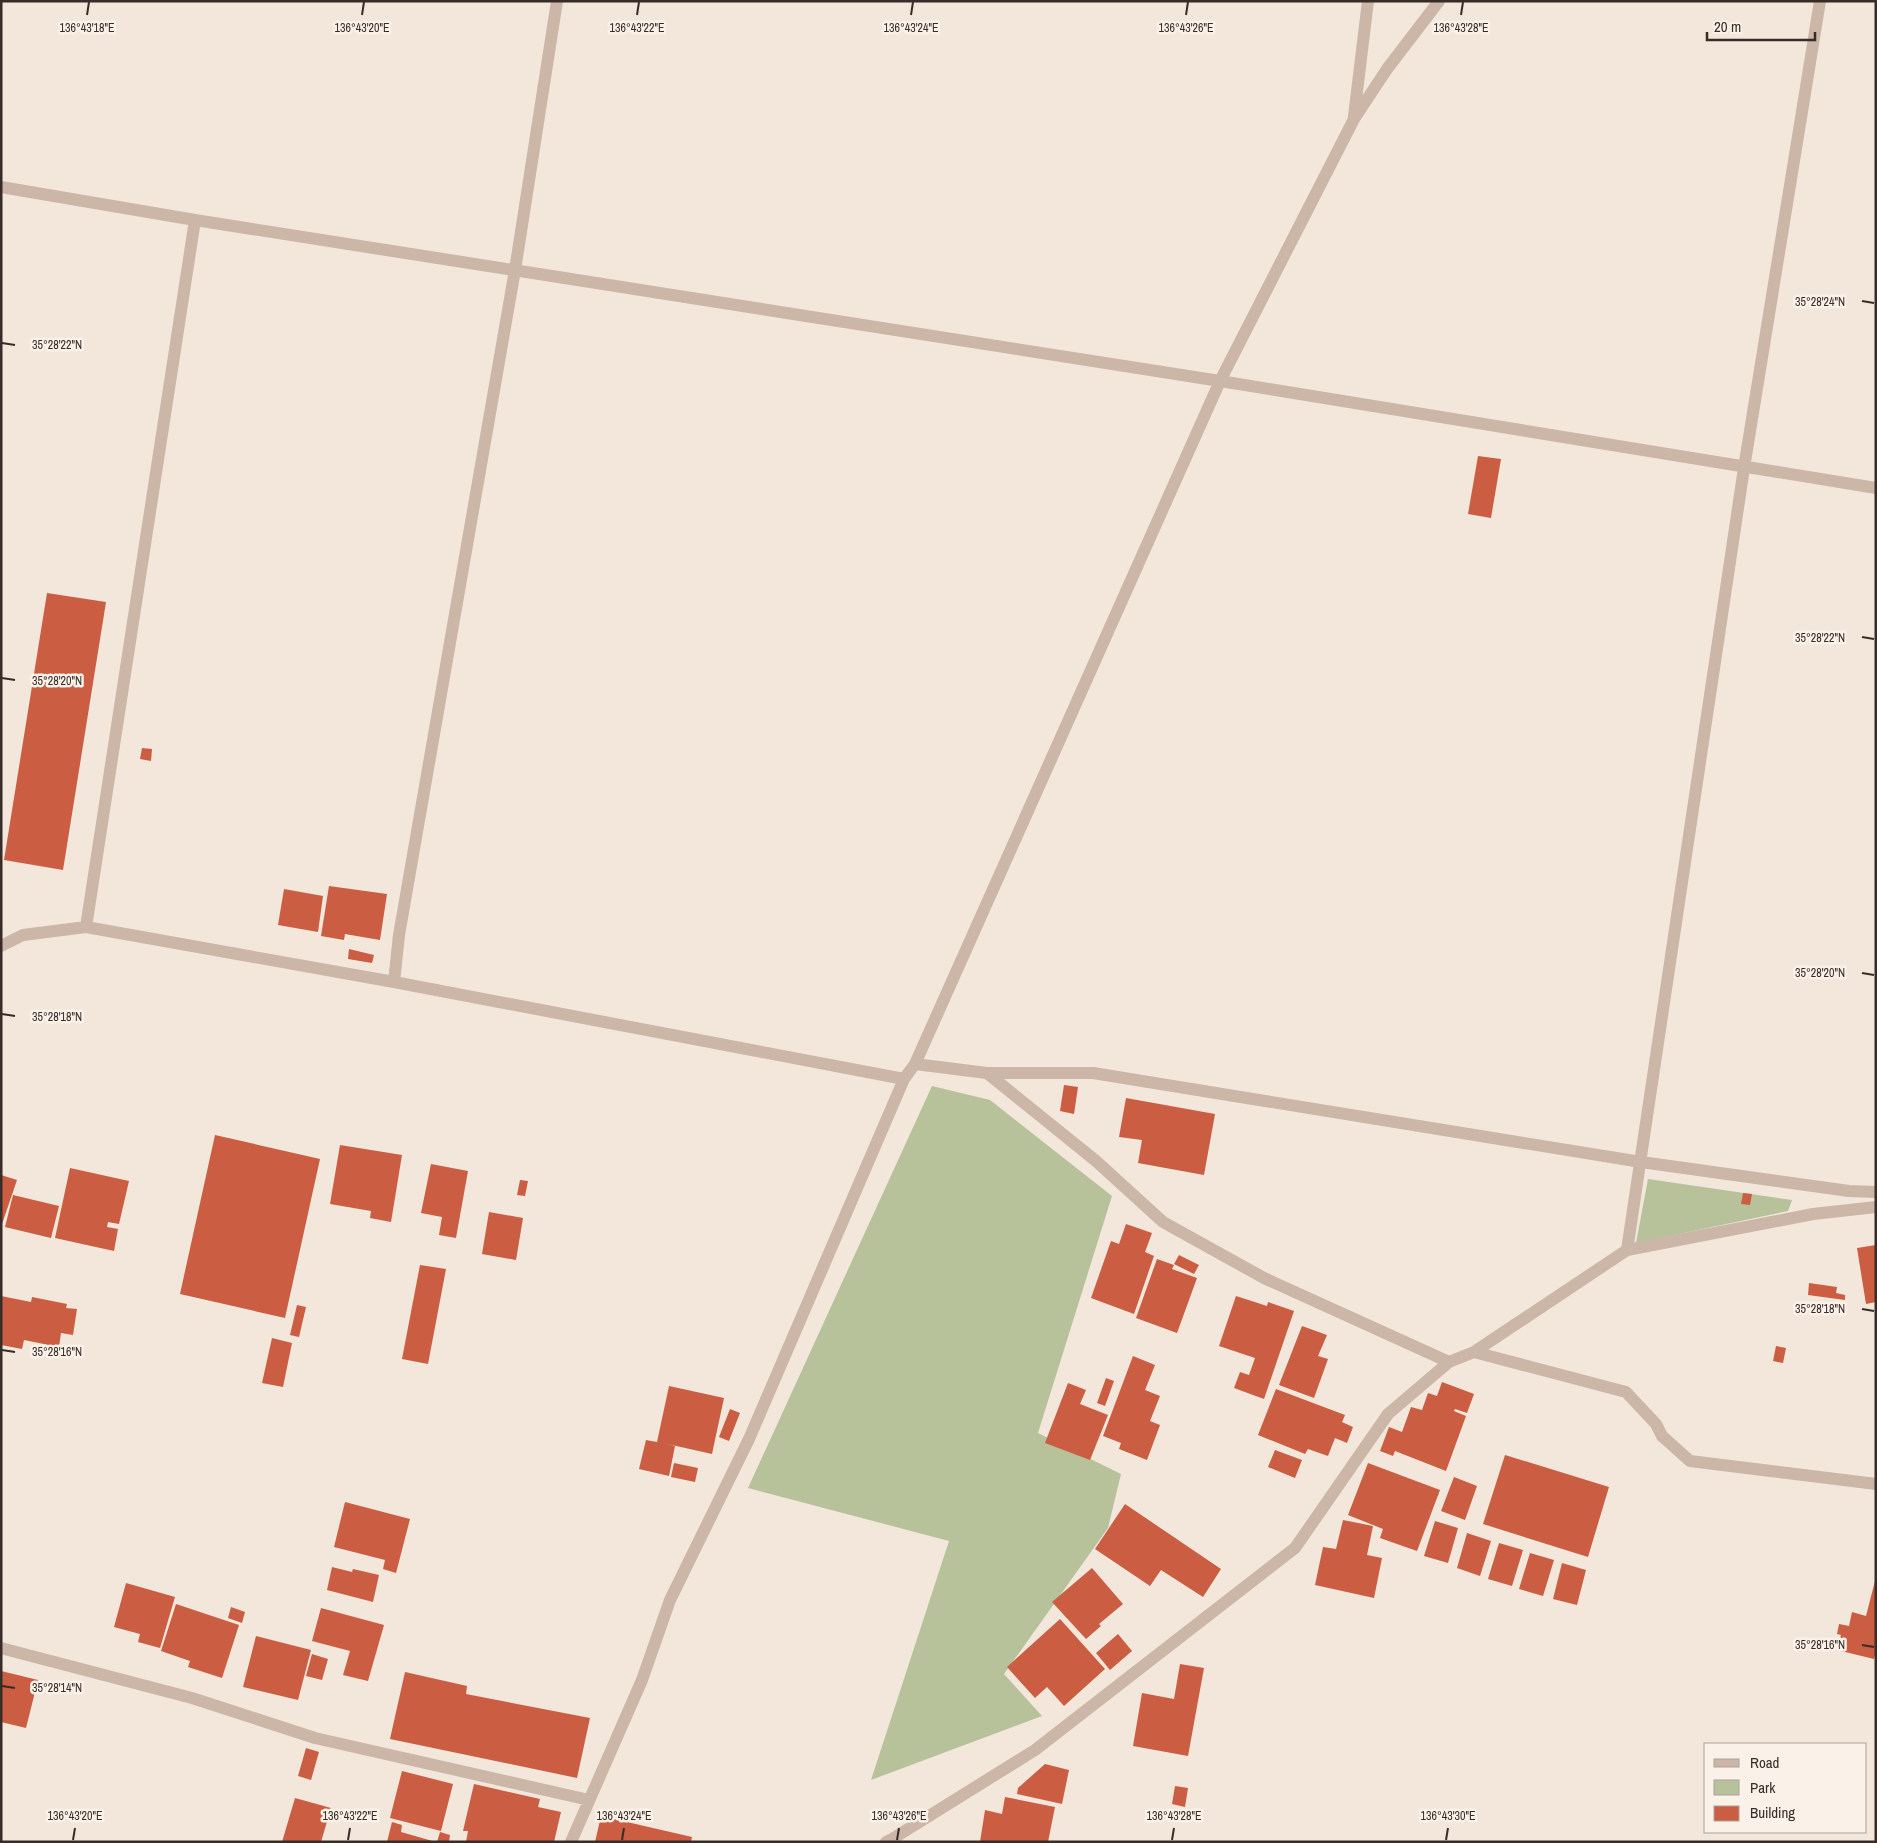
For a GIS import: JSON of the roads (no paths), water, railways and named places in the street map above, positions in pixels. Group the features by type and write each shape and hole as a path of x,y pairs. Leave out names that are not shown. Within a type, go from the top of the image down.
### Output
{"street":[{"path":"394,982 398,935 515,270 557,1"},
{"path":"1354,119 1368,1"},
{"path":"571,1842 642,1680 670,1600 749,1439 904,1079 915,1064 1220,381 1354,119 1387,69 1439,1"},
{"path":"1627,1250 1744,468 1820,1"},
{"path":"1,187 195,220 1220,381 1744,468 1876,488"},
{"path":"86,927 195,220"},
{"path":"1,946 23,934 86,927 394,982 904,1079"},
{"path":"915,1064 987,1073 1093,1073 1641,1162 1876,1192"},
{"path":"987,1073 1096,1161 1163,1222 1264,1278 1449,1362"},
{"path":"886,1842 1036,1750 1295,1548 1388,1414 1449,1362 1474,1352 1627,1250 1813,1214 1876,1207"},
{"path":"1474,1352 1626,1392 1656,1424 1662,1436 1690,1461 1876,1484"},
{"path":"1,1648 192,1698 314,1738 589,1800"}]}
